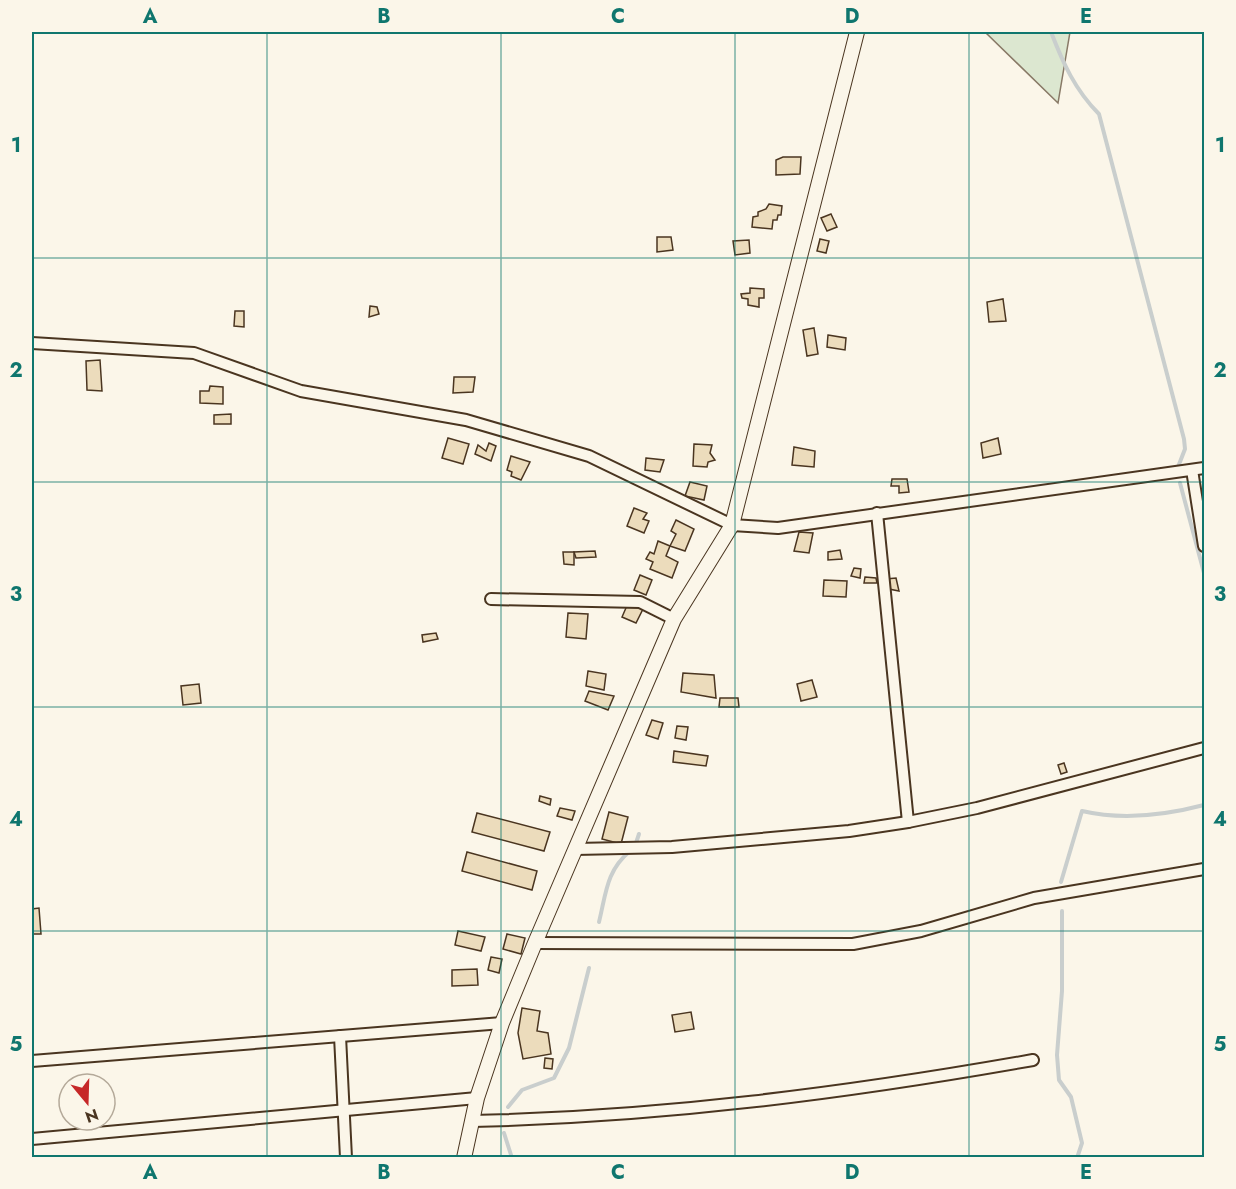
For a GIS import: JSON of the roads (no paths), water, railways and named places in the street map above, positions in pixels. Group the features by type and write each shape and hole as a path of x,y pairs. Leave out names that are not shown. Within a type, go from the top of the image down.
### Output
{"street":[{"path":"464,1158 477,1098 502,1023 535,943 674,619 732,525 857,32"},
{"path":"32,343 194,353 301,391 466,420 588,456 732,525 778,528 1204,468"},
{"path":"1192,470 1204,546"},
{"path":"877,513 908,822"},
{"path":"491,599 640,602 674,619"},
{"path":"575,849 672,847 849,831 908,822 977,808 1204,748"},
{"path":"535,943 853,944 921,931 1034,898 1204,869"},
{"path":"32,1061 502,1023"},
{"path":"340,1036 341,1110 345,1158"},
{"path":"472,1121 547,1120 728,1107 939,1077 1033,1060"},
{"path":"32,1139 477,1098"}],"waterway":[{"path":"1051,32 1070,76 1099,114 1184,439 1185,449 1178,467"},
{"path":"1180,483 1204,573"},
{"path":"1061,882 1082,811 1128,816 1204,805"},
{"path":"636,843 639,834"},
{"path":"599,922 611,875 630,851"},
{"path":"1062,911 1062,991 1057,1055 1059,1080 1071,1097 1082,1143 1077,1158"},
{"path":"508,1107 522,1090 554,1078 569,1048 589,968"},
{"path":"504,1133 512,1158"}]}
